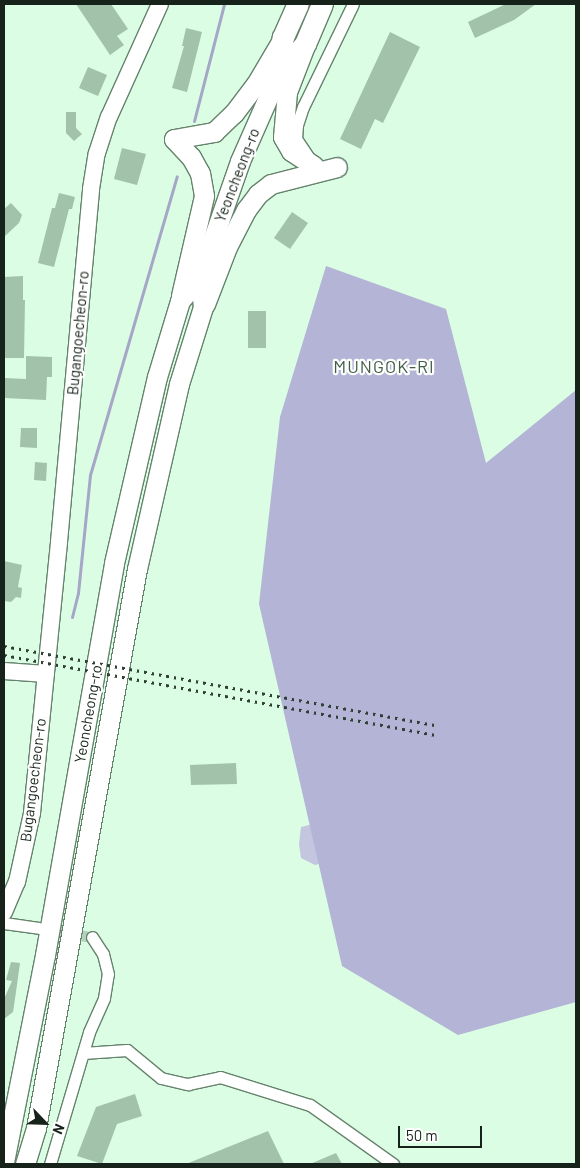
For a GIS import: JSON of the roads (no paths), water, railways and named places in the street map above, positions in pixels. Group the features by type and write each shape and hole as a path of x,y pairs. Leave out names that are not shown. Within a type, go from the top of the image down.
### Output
{"highway":[{"name":"Yeoncheong-ro","path":"278,75 283,37 298,4"},
{"name":"Yeoncheong-ro","path":"278,75 305,44 322,4"}],"main road":[{"name":"Bugangoecheon-ro","path":"4,912 17,882 32,813 91,189 97,153 109,117 160,4"},
{"path":"180,301 204,196 200,172 174,139 214,132 234,113 250,92 283,37"},
{"path":"305,44 287,92 283,137 291,151 314,166"},
{"name":"Yeoncheong-ro","path":"4,1162 13,1125 45,955 114,564 155,386 180,301 200,276 240,161 278,75"},
{"path":"203,307 227,247 246,210 258,194 277,182 315,175 337,167"},
{"name":"Yeoncheong-ro","path":"25,1164 36,1128 137,569 179,384 203,307 200,276"},
{"path":"4,671 46,674"}],"street":[{"path":"314,166 296,139 297,125 303,107 353,4"},
{"path":"4,923 39,928"},
{"path":"50,1164 89,1032 104,998 108,974 103,954 92,937"},
{"path":"83,1053 127,1050 161,1078 188,1084 220,1077 310,1105 393,1164"}],"waterway":[{"path":"194,121 224,4"},
{"path":"72,617 78,593 90,475 177,176"}],"tunnel":[{"path":"44,929 92,937"}],"railway":[{"path":"4,646 436,725"},
{"path":"4,655 436,735"}],"district":[{"name":"MUNGOK-RI","path":"384,366"}]}
